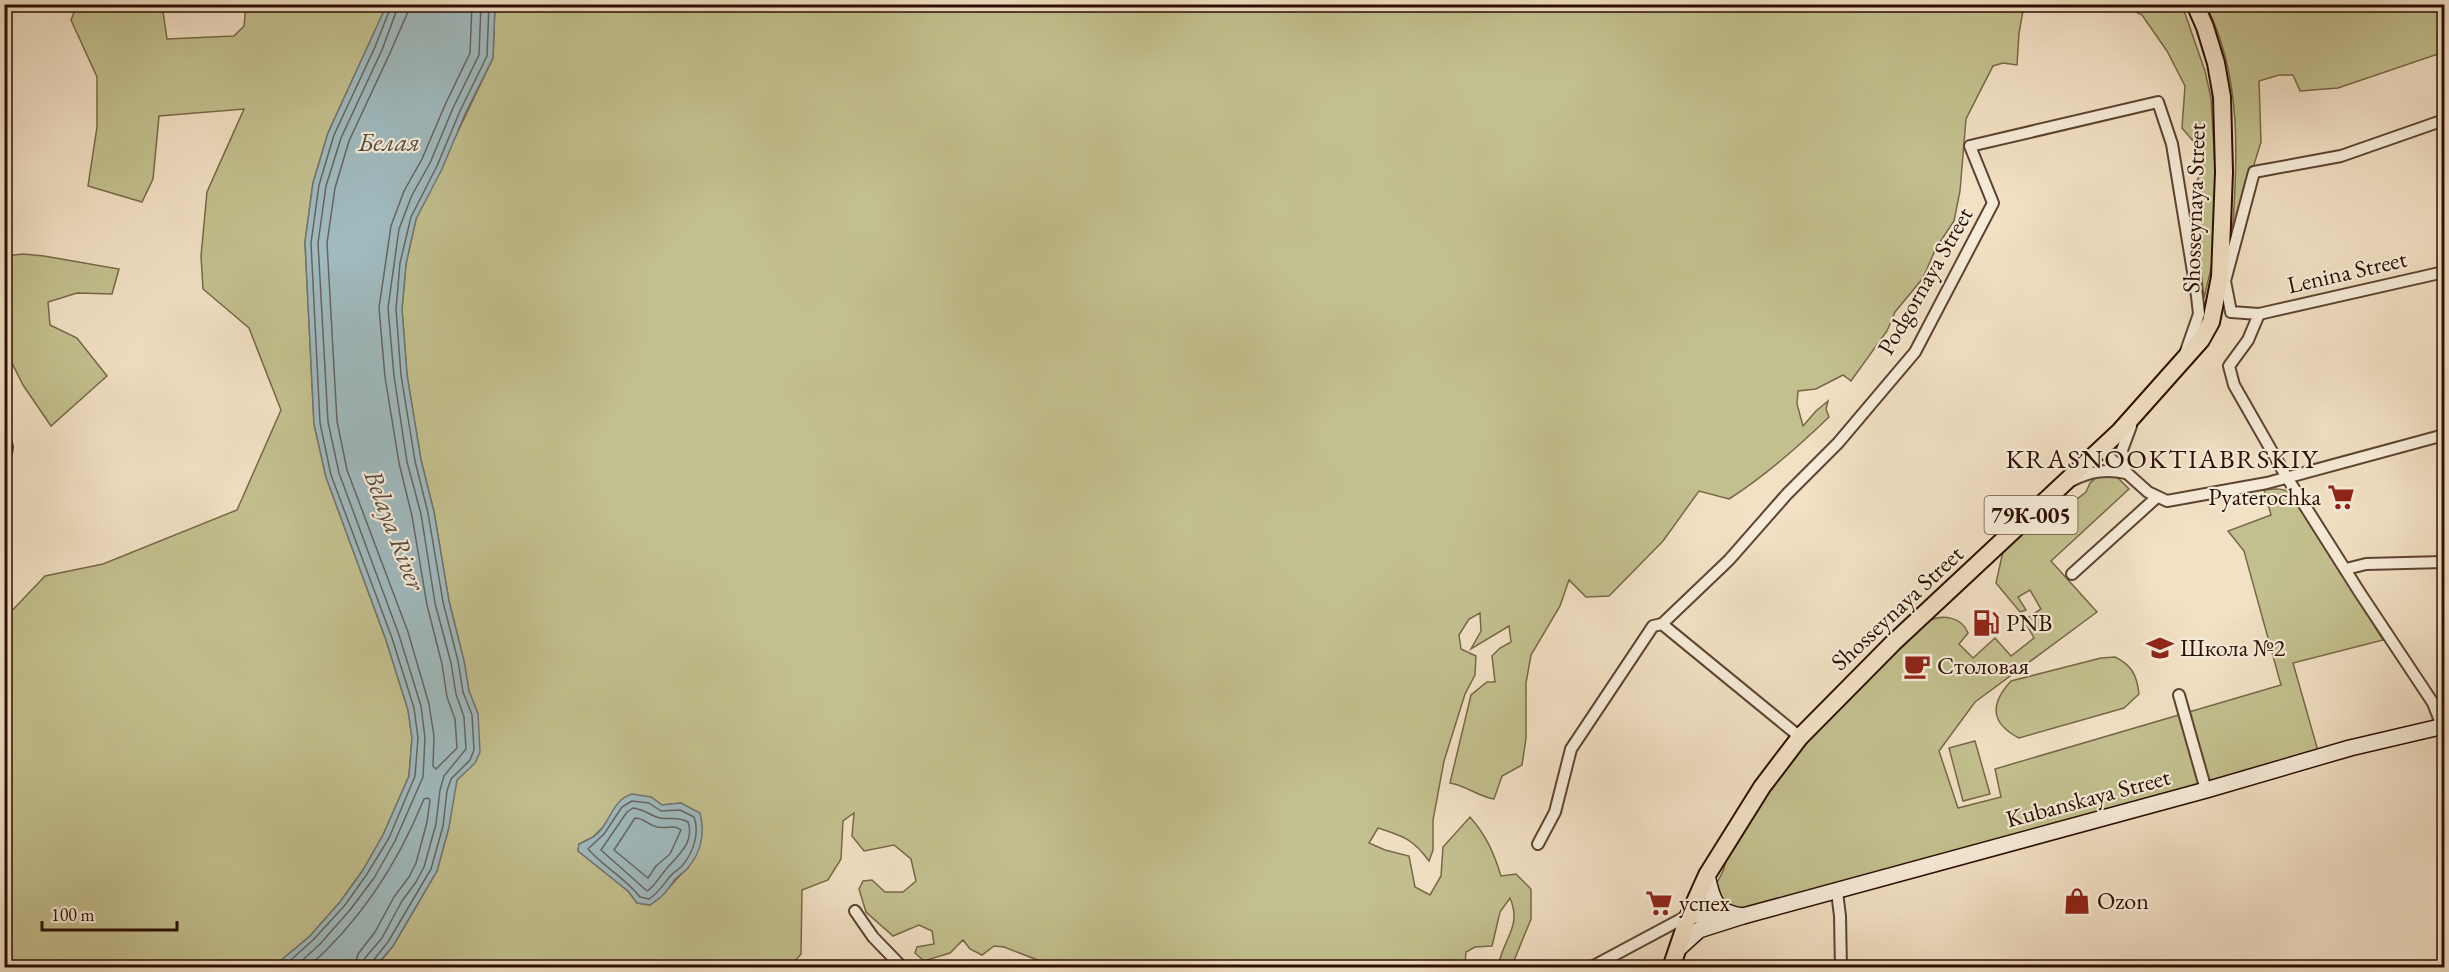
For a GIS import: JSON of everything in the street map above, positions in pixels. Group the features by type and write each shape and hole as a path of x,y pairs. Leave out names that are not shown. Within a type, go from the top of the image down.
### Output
{"main road":[{"name":"Shosseynaya Street","path":"1673,960 1689,915 1707,875 1762,787 1800,737 1893,643 2062,486 2142,408 2201,340 2211,322 2220,277 2224,172 2222,97 2205,27 2195,4"},
{"name":"Kubanskaya Street","path":"1743,916 1837,892 2041,833 2206,790 2350,748 2443,726"},
{"path":"1707,875 1710,894 1715,903 1729,914 1743,916"},
{"path":"1689,915 1743,916"},
{"path":"1673,960 1700,930 1743,916"}],"street":[{"name":"Podgornaya Street","path":"1539,844 1555,812 1571,749 1653,626 1662,624 1729,560 1787,494 1838,443 1915,352 1993,203 1970,146 2158,102 2172,144 2199,314 2183,362"},
{"path":"2443,726 2433,703 2286,476 2234,385 2229,366 2248,340 2259,314 2231,312 2225,281 2254,172 2341,156 2445,120"},
{"name":"Lenina Street","path":"2259,314 2445,272"},
{"path":"2126,473 2122,450 2130,426 2142,408"},
{"path":"2100,449 2148,492 2167,501 2266,483 2445,435"},
{"path":"4,437 7,447 4,464"},
{"path":"2062,486 2092,472 2103,470 2126,473"},
{"path":"2072,574 2157,497"},
{"path":"2346,569 2366,564 2445,562"},
{"path":"1662,624 1800,737"},
{"path":"2180,696 2206,790"},
{"path":"1837,892 1841,968"},
{"path":"855,911 873,937 903,968"},
{"path":"1590,968 1689,915"}],"shaded area":[{"path":"77,5 162,5 167,39 234,36 244,26 246,5 387,5 328,133 313,183 305,242 314,424 326,477 386,640 408,710 412,738 409,776 383,835 363,870 340,902 310,936 273,967 5,967 4,619 45,576 103,564 237,510 281,410 249,328 203,289 201,256 207,192 244,109 159,116 153,179 142,202 88,186 97,127 97,77 71,20"},
{"path":"495,5 2024,5 2017,65 2003,63 1993,66 1966,119 1960,191 1954,221 1936,248 1923,278 1895,312 1887,331 1851,381 1843,375 1816,389 1798,391 1797,404 1803,426 1828,401 1826,409 1829,417 1781,461 1729,499 1699,491 1663,541 1609,596 1586,597 1569,580 1560,606 1531,655 1526,683 1526,738 1522,765 1502,776 1494,799 1450,783 1471,695 1487,682 1495,682 1492,656 1511,642 1509,626 1471,649 1481,631 1480,613 1469,619 1459,635 1461,649 1476,656 1475,675 1465,694 1444,761 1433,820 1433,850 1429,861 1407,839 1378,828 1369,843 1409,856 1415,887 1430,895 1441,876 1443,847 1470,817 1489,845 1501,876 1516,874 1531,889 1531,919 1513,963 1499,963 1513,924 1514,916 1510,898 1500,912 1492,946 1475,947 1466,952 1465,964 1469,967 1058,968 1004,947 994,946 982,955 970,949 963,940 950,953 924,961 915,953 917,947 934,944 932,931 919,925 893,936 866,912 859,889 863,881 872,880 885,892 903,892 916,881 911,859 894,845 864,851 852,836 854,813 843,821 841,859 828,880 802,890 801,954 790,967 375,968 393,946 437,871 449,827 453,792 457,780 466,771 478,714 469,691 449,601 434,512 421,460 407,375 402,309 406,264 416,219 493,58","holes":["651,797 662,805 681,803 688,868 650,905 637,903 628,891 578,851 579,844"]},
{"path":"2112,5 2182,5 2205,71 2211,98 2217,199 2214,256 2204,298 2192,190 2203,169 2200,149 2182,128 2185,86 2167,51 2142,15 2124,6"},
{"path":"2206,5 2444,5 2444,52 2338,88 2300,91 2293,75 2279,75 2259,81 2261,142 2232,236 2236,148 2232,89 2218,32"},
{"path":"23,254 119,269 112,294 77,293 48,302 50,325 77,338 107,376 51,426 23,385 5,349 5,256"},
{"path":"2106,475 2118,478 2129,489 2051,561 2097,612 1975,702 1939,751 1958,808 2001,797 1995,769 2281,685 2244,551 2228,531 2271,515 2264,490 2280,489 2294,495 2383,640 2293,663 2318,751 1743,911 1729,909 1714,888 1723,871 1727,854 1748,817 1793,756 1845,700 1928,621 1951,618 1961,623 1968,633 1959,644 1973,658 1995,638 2011,656 2034,638 2024,620 2041,609 2030,590 2018,597 2026,610 2020,612 1996,583 2004,547 2038,515 2064,509 2086,492 2090,483 2097,477"},
{"path":"2115,657 2130,667 2138,688 2139,694 2124,708 2019,738 2009,732 1998,719 1996,712 1999,698 2011,681 2101,658"},
{"path":"1975,741 1990,794 1963,801 1949,748"}],"water":[{"name":"Белая","path":"387,4 495,5 493,58 465,114 442,169 416,219 406,264 402,309 407,375 421,460 434,512 449,601 469,691 478,714 480,752 475,763 457,780 449,827 437,871 393,946 375,967 273,967 310,936 340,902 363,870 383,835 409,776 412,738 408,710 386,640 326,477 314,424 305,242 313,183 328,133"},
{"path":"632,794 651,797 662,805 681,803 700,813 702,835 696,856 663,895 650,905 637,903 628,891 578,851 579,844 599,832 619,802"}],"place":[{"name":"Pyaterochka","path":"2341,497"},
{"name":"PNB","path":"1986,623"},
{"name":"Школа №2","path":"2160,648"},
{"name":"Столовая","path":"1917,666"},
{"name":"Ozon","path":"2077,901"},
{"name":"успех","path":"1659,903"}],"district":[{"name":"KRASNOOKTIABRSKIY","path":"2162,459"}],"water label":[{"name":"Belaya River","path":"395,530"}]}
